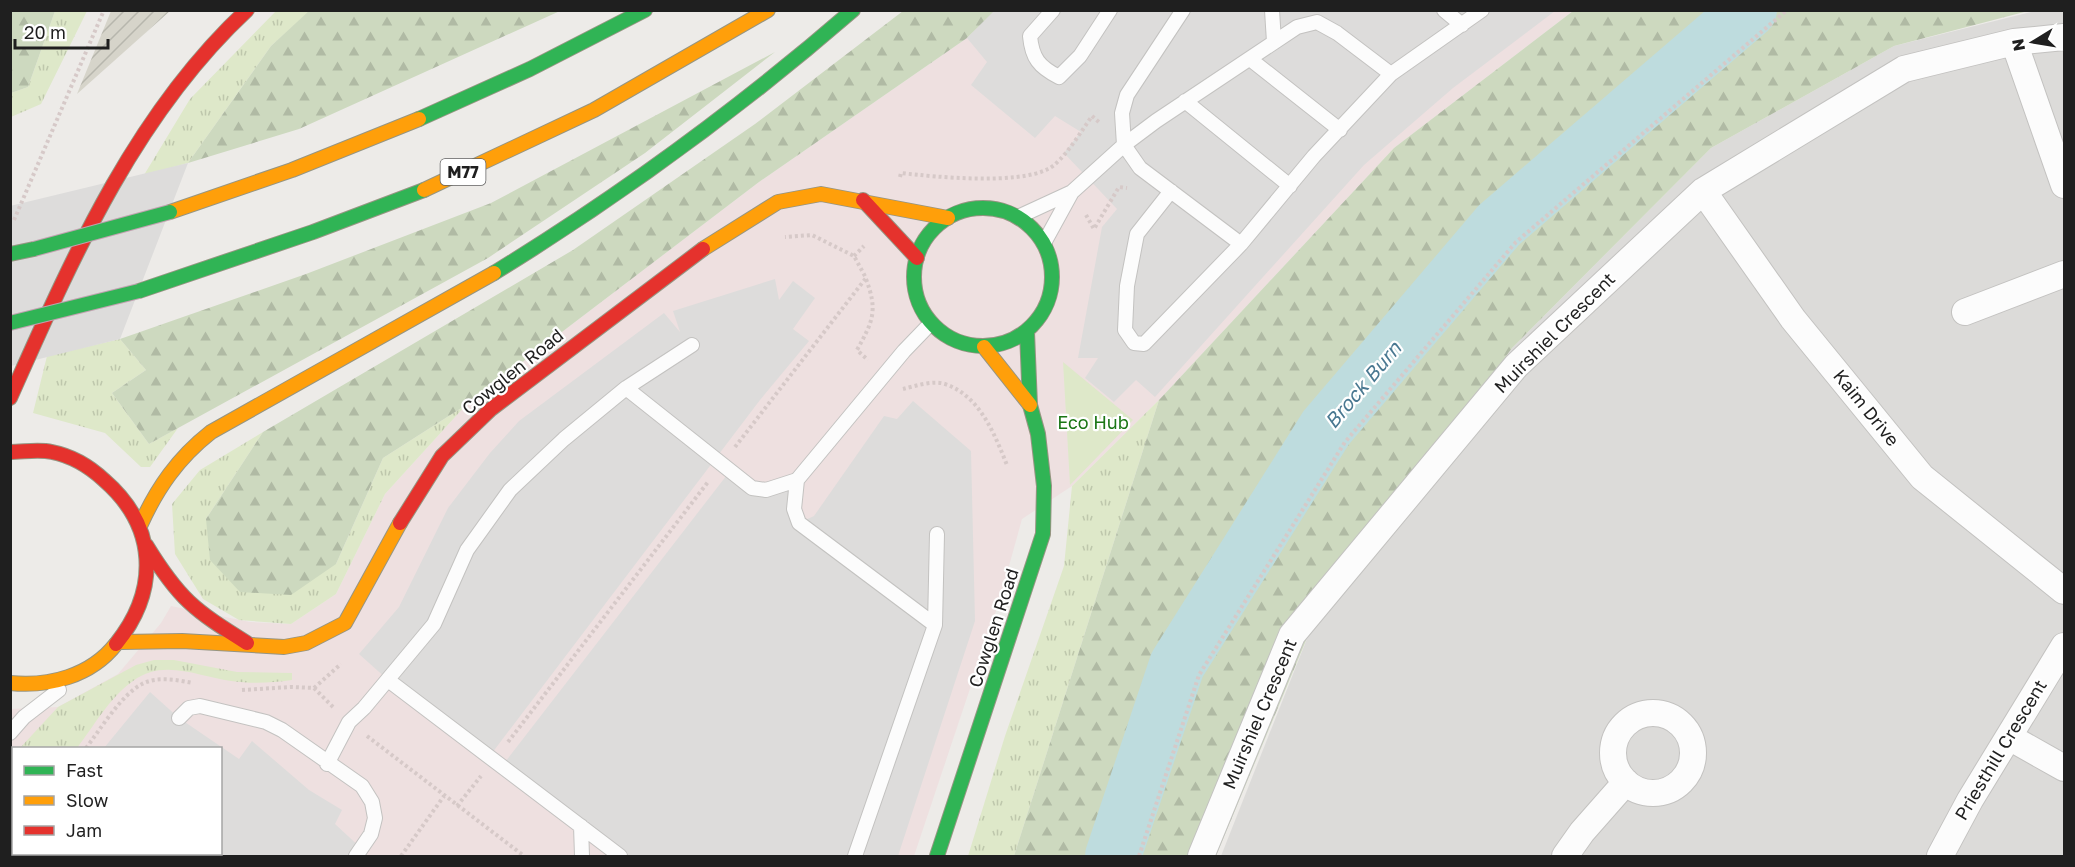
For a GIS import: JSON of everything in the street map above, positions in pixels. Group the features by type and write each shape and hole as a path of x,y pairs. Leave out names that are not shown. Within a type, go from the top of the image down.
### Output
{"main road":[{"path":"10,398 131,148 182,79 211,45 247,10"},
{"path":"10,254 170,212 378,137 554,59 645,10"},
{"name":"M77","path":"10,323 139,291 283,245 510,151 594,111 768,10"},
{"path":"140,526 155,492 168,472 187,451 211,432 435,307 629,186 702,134 789,66 853,10"},
{"name":"Cowglen Road","path":"122,642 182,640 284,647 306,643 345,623 408,509 442,456 490,409 720,236 778,202 821,194 863,200 948,218"},
{"path":"863,200 917,258"},
{"path":"970,209 995,209 1018,217 1033,228 1044,243 1051,261 1053,280 1049,300 1041,317 1027,332 1007,343 984,347 964,344 946,336 931,324 921,309 914,275 917,258 934,228 948,218 970,209"},
{"name":"Cowglen Road","path":"937,856 1043,534 1044,486 1038,434 1029,405 1027,332"},
{"name":"Cowglen Road","path":"984,347 1029,405"},
{"path":"10,452 40,450 76,459 107,479 132,508 140,526 145,543 147,582 136,620 113,652 80,675 41,685 10,683"},
{"path":"145,543 169,582 189,604 251,646"}],"street":[{"name":"Muirshiel Crescent","path":"1201,856 1292,635 1516,366 1703,191 1904,69 2014,42 2064,37"},
{"path":"2014,42 2064,185"},
{"name":"Kaim Drive","path":"1703,191 1793,319 1922,477 2064,591"},
{"path":"1965,312 2064,274"},
{"name":"Priesthill Crescent","path":"1940,856 2008,737 2064,646"},
{"path":"2008,737 2064,768"},
{"path":"1565,856 1582,831 1626,782"}],"lane":[{"path":"1053,10 1030,36 1031,54 1043,69 1059,77 1080,56 1110,10"},
{"path":"1183,10 1127,95 1122,113 1124,145 1140,168 1241,244"},
{"path":"1272,10 1274,42"},
{"path":"1298,27 1309,10"},
{"path":"1444,10 1462,25"},
{"path":"1171,191 1137,234 1127,286 1125,330 1134,343 1144,344 1241,244 1391,74 1482,10"},
{"path":"1018,217 1072,192 1124,145 1185,101 1298,27 1317,22 1338,33 1391,74"},
{"path":"1250,59 1340,130"},
{"path":"1185,101 1290,186"},
{"path":"1044,243 1072,192"},
{"path":"626,388 752,488 766,489 796,480 904,351 931,324"},
{"path":"327,764 349,722 388,680 434,624 467,550 510,490 564,439 626,388 692,345"},
{"path":"796,480 794,509 799,523 935,625"},
{"path":"855,856 935,625 937,534"},
{"path":"10,733 24,717 80,675"},
{"path":"388,680 620,856"},
{"path":"179,718 189,708 200,706 266,722 282,729 327,764 362,786 372,802 375,818 371,834 356,856"},
{"path":"581,826 582,856"}],"path":[{"path":"10,229 104,10"},
{"path":"1139,856 1199,675 1345,442 1515,242 1787,10"},
{"path":"890,206 901,173 958,179 1015,177 1048,169 1072,143 1092,116 1124,145"},
{"path":"457,806 866,278 854,256"},
{"path":"401,856 444,796"}],"shaded area":[{"path":"995,10 1555,11 1453,88 1364,165 1155,397 1136,380 1114,402 1085,378 1098,358 1078,358 1102,227 1117,209 1064,153 1081,132 1055,116 1035,138 971,85 987,62 967,38"},
{"path":"111,11 170,11 77,94"},
{"path":"995,11 1573,11 1394,148 1159,400 1072,486 1022,519 999,602 914,856 11,856 10,709 58,707 118,674 161,623 171,606 250,622 291,624 336,594 385,494 466,405 759,182 967,38"},
{"path":"2035,11 2064,11 2064,856 1221,856 1312,626 1512,348 1711,148 1894,46"},
{"path":"188,163 120,339 11,366 10,206"},
{"path":"775,279 779,300 793,281 815,298 793,329 809,341 760,400 489,757 388,680 359,654 399,607 448,508 490,453 519,421 664,313 680,332 673,311"},
{"path":"913,401 971,451 975,621 898,856 621,856 502,766 730,471 752,488 797,480 799,523 814,516 884,416 897,419"},
{"path":"150,692 179,718 221,747 105,747"},
{"path":"252,741 309,790 342,810 335,824 362,849 356,856 21,856 222,855 222,747 239,759"}],"green space":[{"path":"11,10 55,11 28,87 11,93"},
{"path":"310,10 560,11 299,129 188,163 271,46"},
{"path":"55,11 87,11 41,104 11,117 11,93 28,87"},
{"path":"276,11 310,11 271,46 188,163 144,175 190,99"},
{"path":"903,11 995,11 967,38 759,182 466,405 383,458 336,564 291,595 240,592 210,560 206,519 263,432 573,250 755,124"},
{"path":"1573,11 2028,11 1894,46 1711,148 1512,348 1312,626 1216,856 1014,856 1159,400 1394,148"},
{"path":"775,52 645,153 488,258 149,444 112,393 146,370 120,339 306,274 491,203"},
{"path":"120,339 146,370 112,393 149,444 178,428 150,467 141,467 105,433 33,413 47,356"},
{"name":"Eco Hub","path":"1063,362 1133,420 1070,485"},
{"path":"1159,400 1014,856 968,856 1005,736 1064,566 1072,486"},
{"path":"466,405 385,494 336,594 291,624 239,620 203,599 175,554 172,504 200,470 263,432 206,519 336,564 383,458"},
{"path":"154,660 174,660 237,672 292,673 292,680 246,683 182,671 157,671 145,674 124,688 109,704 78,747 21,747 58,707 136,665"},
{"path":"12,759 11,838 10,764"}],"waterway":[{"name":"Brock Burn","path":"1113,856 1177,665 1326,428 1499,225 1749,10"}],"traffic: fast":[{"path":"419,119 530,69 645,10"},
{"path":"494,273 588,213 679,149 853,10"},
{"path":"139,291 313,232 424,190"},
{"path":"983,208 1009,213 1032,228 1047,251 1052,277 1047,303 1032,326 1009,341 983,346 957,341 934,326 919,303 914,277 919,251 934,228 957,213 983,208"},
{"path":"34,249 170,212"},
{"path":"10,254 34,249"},
{"path":"10,323 139,291"},
{"path":"937,856 1043,534 1044,486 1038,434 1030,405 1027,332"}],"traffic: slow":[{"path":"424,190 594,110 768,10"},
{"path":"170,212 292,170 419,119"},
{"path":"703,249 778,202 821,194 948,218"},
{"path":"140,526 169,475 188,452 211,432 494,273"},
{"path":"984,347 1030,405"},
{"path":"122,642 182,641 284,647 306,643 345,623 400,523"},
{"path":"10,683 40,683 68,677 94,664 116,644"}],"traffic: jam":[{"path":"10,398 57,294 109,191 171,95 207,51 247,10"},
{"path":"863,200 917,258"},
{"path":"400,523 442,456 491,409 703,249"},
{"path":"10,452 47,451 80,462 104,480 122,498 134,517 143,538 146,580 140,602 116,644"},
{"path":"146,545 168,578 189,602 200,612 247,643"}]}
